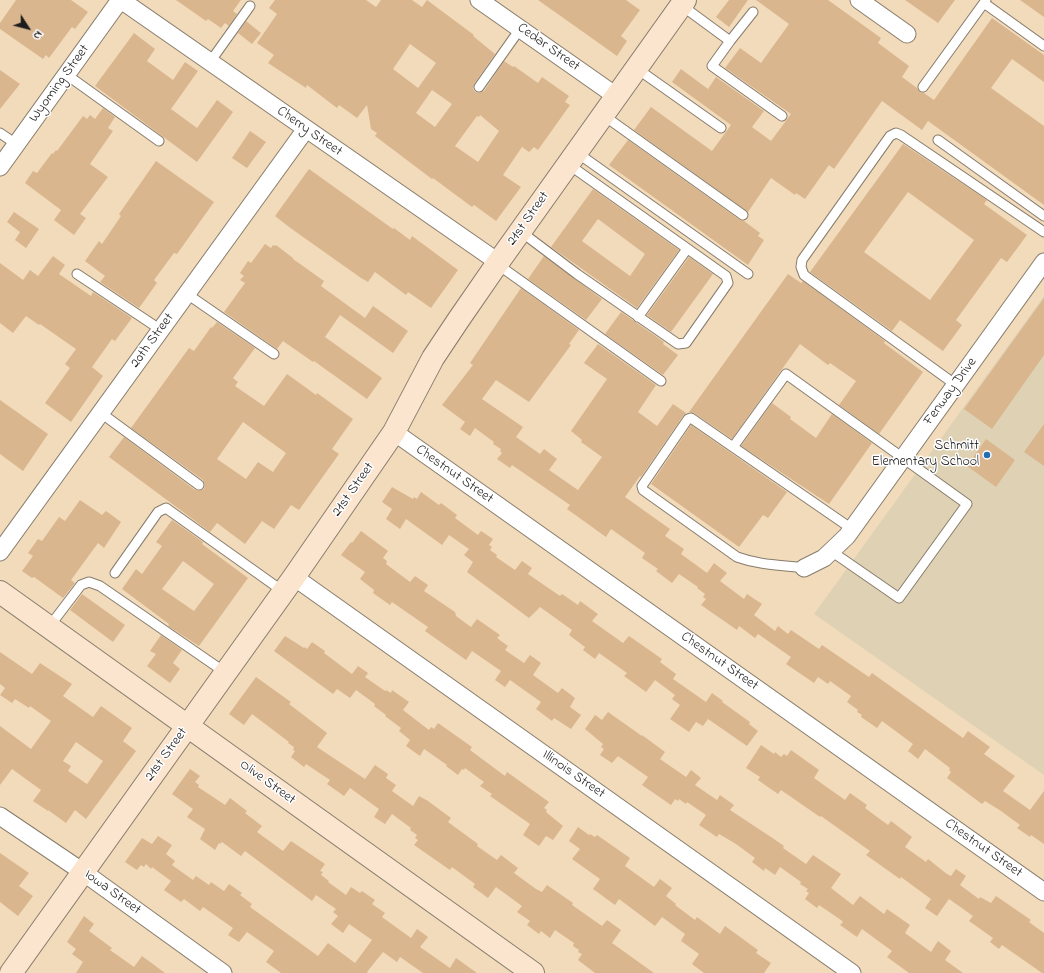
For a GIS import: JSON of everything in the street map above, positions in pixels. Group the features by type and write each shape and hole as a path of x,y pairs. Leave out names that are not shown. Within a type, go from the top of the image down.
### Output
{"street":[{"name":"Cherry Street","path":"121,0 498,263"},
{"name":"Wyoming Street","path":"6,155 121,0"},
{"path":"859,0 907,34"},
{"name":"Cedar Street","path":"489,3 520,29 616,96"},
{"name":"21st Street","path":"11,973 289,585 394,432 433,358 520,231 683,3"},
{"name":"20th Street","path":"0,552 306,129"},
{"name":"Fenway Drive","path":"804,568 824,558 847,536 1044,262"},
{"name":"Chestnut Street","path":"394,432 1044,892"},
{"name":"Illinois Street","path":"289,585 852,973"},
{"name":"Olive Street","path":"0,592 533,973"},
{"name":"Iowa Street","path":"0,816 83,872 223,973"}],"lane":[{"path":"923,87 985,2 1044,46"},
{"path":"683,3 730,41"},
{"path":"210,62 250,6"},
{"path":"752,12 712,66 782,116"},
{"path":"479,87 520,29"},
{"path":"636,68 721,128"},
{"path":"66,75 159,141"},
{"path":"603,115 743,215"},
{"path":"0,133 6,155"},
{"path":"956,385 804,275 801,267 802,260 890,136 896,133 1044,232"},
{"path":"938,140 1044,216"},
{"path":"520,231 577,274 678,344 686,343 728,283 726,276 687,249 572,158"},
{"path":"572,158 748,274"},
{"path":"638,317 687,249"},
{"path":"498,263 661,381"},
{"path":"77,274 161,330"},
{"path":"187,294 274,354"},
{"path":"733,447 786,374 967,504 899,598 831,551"},
{"path":"101,413 199,485"},
{"path":"804,568 750,562 737,556 643,490 642,486 688,419 691,418 852,529"},
{"path":"115,573 158,512 166,508 289,585"},
{"path":"49,627 80,585 89,582 100,586 226,673"}],"shaded area":[{"name":"Schmitt Elementary School","path":"1044,296 1044,775 814,614"}],"building":[{"path":"16,0 71,0 88,12 75,29 72,27 49,58 46,55 43,59 0,29 0,23"},
{"path":"176,0 241,0 233,11 237,14 229,26 225,23 221,28 208,19 206,21"},
{"path":"275,0 366,0 376,7 381,0 412,0 422,7 427,0 474,35 473,36 495,54 474,84 473,89 475,92 479,93 484,91 504,61 513,67 514,66 538,83 542,77 569,96 565,102 570,105 538,150 534,147 529,152 522,147 503,175 521,187 496,221 474,205 472,207 433,178 432,179 375,136 377,133 371,129 367,105 357,118 339,105 337,108 307,85 306,88 268,63 274,55 257,43 277,14 269,8","holes":["410,44 436,63 418,88 393,69","432,90 452,104 435,127 416,113","480,115 499,131 478,162 455,146 477,116 479,117"]},
{"path":"538,0 626,0 640,10 621,36 627,41 617,56"},
{"path":"729,0 748,0 729,27 716,17"},
{"path":"756,0 828,0 881,38 878,43 909,66 902,77 920,92 934,100 992,18 1044,55 1044,82 1012,59 991,88 1044,126 1044,205 928,121 922,130 882,101 834,169 829,165 805,199 796,193 795,195 771,178 748,212 634,130 651,107 712,151 731,125 672,82 681,69 708,89 716,77 764,111 752,127 771,141 791,114 725,68 740,48 761,63 789,24"},
{"path":"905,0 955,0 938,23"},
{"path":"1020,0 1044,0 1044,17"},
{"path":"246,21 261,33 252,44 238,33"},
{"path":"134,33 155,49 147,61 173,80 185,62 198,71 171,109 197,128 217,100 233,112 197,162 95,86"},
{"path":"0,70 20,84 0,109"},
{"path":"103,108 115,117 108,128 113,131 90,164 108,177 80,214 86,218 74,235 54,220 61,210 25,183 33,171 37,173 52,153 53,154 56,150 57,151 83,116 87,119 90,115 95,119"},
{"path":"250,131 266,142 247,168 232,158"},
{"path":"628,140 760,233 758,236 764,240 748,265 609,165"},
{"path":"903,144 987,200 984,204 1027,235 1007,262 1001,258 956,320 962,325 943,351 900,320 892,331 810,272","holes":["908,192 974,240 930,300 864,252"]},
{"path":"156,161 214,202 177,254 174,253 154,280 157,283 139,308 100,282 105,276 85,261 99,241 102,244 121,216 119,214"},
{"path":"309,169 393,229 394,228 410,240 412,236 458,270 431,308 408,292 406,295 375,272 368,282 361,278 275,216"},
{"path":"593,189 679,250 637,308 551,247","holes":["598,219 645,254 630,276 582,241"]},
{"path":"14,212 39,229 26,248 15,240 20,232 7,222"},
{"path":"265,244 271,248 273,245 276,245 324,281 321,286 365,318 373,306 408,331 393,353 340,315 325,337 382,378 367,399 283,341 277,349 224,312 245,283 240,280 244,276 240,273 248,261 251,263"},
{"path":"53,256 65,265 59,274 91,296 93,292 132,318 115,341 112,339 92,367 103,376 71,422 45,403 70,368 65,364 76,349 26,316 13,333 0,323 0,263 23,280 30,270 38,276"},
{"path":"544,256 602,299 586,320 528,279"},
{"path":"689,257 713,274 671,332 647,315"},
{"path":"788,274 801,283 803,281 885,341 884,343 923,372 879,434 839,405 856,381 830,363 828,365 800,344 732,439 694,413 689,412"},
{"path":"521,288 579,330 569,344 571,345 529,402 496,380 482,399 523,427 516,437 540,454 544,449 557,459 549,470 578,490 602,457 581,442 582,440 571,431 607,379 584,363 598,344 656,385 638,412 657,426 673,404 686,413 625,497 670,529 665,536 684,549 681,554 707,573 714,563 727,573 720,581 744,599 747,594 762,604 754,615 775,631 778,626 788,634 791,630 819,649 822,645 869,677 872,673 963,738 968,731 990,747 984,754 1015,776 1003,791 1030,810 1044,791 1044,844 1017,828 1020,825 1001,811 985,801 982,804 947,778 951,772 949,770 950,768 925,749 918,759 908,751 913,744 882,721 877,728 861,717 862,715 857,712 858,710 847,702 851,696 830,681 828,684 818,677 814,683 786,664 791,657 758,634 755,638 739,626 737,630 701,605 706,599 703,597 705,594 697,588 698,587 679,574 672,583 656,571 658,569 642,558 645,553 611,529 606,537 567,509 570,505 512,465 510,468 497,459 502,453 500,451 501,449 475,428 470,436 460,429 465,422 442,405 473,365 470,363"},
{"path":"1044,298 1044,355 992,429 964,409"},
{"path":"621,312 664,342 663,344 678,355 663,375 605,334"},
{"path":"217,322 255,348 233,378 238,382 235,386 264,406 287,374 316,395 317,393 353,419 332,449 339,454 299,510 291,505 274,529 262,521 245,544 217,523 210,532 109,457 124,437 195,490 199,491 204,489 205,485 203,480 131,428 189,348 194,351 211,327 212,328","holes":["243,422 286,453 273,472 258,462 246,479 217,459"]},
{"path":"0,400 48,434 23,471 0,454"},
{"path":"772,403 791,417 790,419 816,438 832,414 872,443 829,504 741,446"},
{"path":"1044,424 1044,466 1024,452"},
{"path":"691,425 787,492 768,518 763,515 739,547 651,484"},
{"path":"986,439 1015,460 996,487 967,466"},
{"path":"392,487 413,499 414,497 417,499 421,492 439,505 441,503 457,515 455,518 478,535 481,531 493,539 489,545 492,547 490,550 497,555 496,557 515,570 522,561 532,568 528,574 560,596 562,594 578,605 580,601 598,614 592,621 623,643 629,636 662,659 660,662 676,674 673,679 706,702 712,693 750,722 749,724 758,731 747,746 708,719 703,726 696,722 689,732 670,719 680,705 672,699 675,695 655,680 646,692 624,676 627,673 599,653 595,659 583,650 585,647 569,635 572,630 540,607 529,618 467,572 473,562 464,555 469,549 449,535 442,545 406,519 400,529 386,519 392,509 382,502"},
{"path":"80,500 102,515 106,511 121,522 104,548 98,543 71,580 75,583 63,598 34,577 32,578 22,571 33,556 28,553 38,539 42,541 59,517 65,521"},
{"path":"172,520 203,542 202,544 248,578 199,646 168,626 169,624 122,589 136,569 142,574 162,546 156,542","holes":["183,561 214,584 194,611 162,589"]},
{"path":"361,531 388,551 383,558 387,561 386,564 410,582 415,576 428,585 424,591 455,612 456,616 471,627 477,619 500,635 497,638 508,646 505,650 524,663 530,655 541,663 533,675 558,693 562,688 575,698 570,707 581,715 571,729 554,718 552,721 536,709 541,702 510,680 505,687 495,680 501,671 472,651 466,660 425,631 428,627 392,602 390,605 373,593 374,590 360,579 365,572 341,555"},
{"path":"82,594 125,625 113,642 70,610"},
{"path":"161,635 182,650 173,663 180,669 170,683 147,666 156,654 150,651"},
{"path":"285,636 307,649 312,642 352,674 358,666 368,673 365,677 385,691 386,690 391,693 392,690 409,702 403,710 429,730 431,727 434,729 438,723 472,747 470,750 505,776 507,772 549,802 544,808 547,810 546,812 563,826 553,840 546,836 539,846 523,835 530,824 490,796 492,794 480,786 484,782 465,768 464,770 462,769 458,775 446,766 447,765 424,749 420,756 406,746 410,740 399,731 401,728 374,706 375,704 356,690 350,698 337,689 333,694 274,651"},
{"path":"0,652 32,674 40,663 72,684 63,696 93,717 101,706 132,728 123,741 136,751 86,819 75,810 66,823 33,801 41,790 12,769 0,785 0,726 31,749 51,721 30,706 29,708 15,699 12,703 0,695 5,688 0,684","holes":["76,742 103,761 87,784 68,771 71,766 63,761"]},
{"path":"256,677 291,702 289,704 327,733 317,747 365,779 375,765 388,774 386,778 396,785 392,791 413,806 419,796 428,801 451,818 448,822 478,844 477,846 497,860 501,855 518,868 514,873 536,889 542,892 547,885 602,926 607,920 621,930 612,943 654,973 595,973 578,960 582,954 573,946 574,943 555,930 550,938 541,931 539,934 527,925 530,921 517,912 522,906 496,887 488,898 473,887 475,884 452,867 450,870 414,845 418,840 415,838 417,835 410,830 411,828 392,814 385,824 374,817 379,809 350,788 344,796 327,784 330,780 306,764 304,767 291,757 295,751 293,750 294,747 252,714 244,725 229,714"},
{"path":"608,712 665,752 660,759 686,777 691,770 701,778 695,785 717,800 720,795 734,805 730,810 784,846 783,848 806,864 813,855 841,874 831,888 853,905 860,896 884,914 887,909 910,925 905,933 931,952 938,941 951,951 945,960 963,973 909,973 887,957 892,951 862,929 857,937 840,925 843,922 841,920 819,905 817,908 805,899 809,893 806,891 808,889 780,867 775,875 765,868 764,871 752,862 755,858 736,844 719,834 717,837 699,825 706,815 687,802 686,804 679,799 678,801 675,799 671,805 642,785 648,777 618,756 612,763 600,755 604,749 601,747 603,744 585,729 595,715 602,720"},
{"path":"761,745 774,754 775,752 781,757 784,754 787,756 791,750 819,770 814,778 845,800 850,793 867,805 865,808 888,825 891,821 912,837 905,847 926,862 928,859 951,876 956,869 966,876 960,885 979,899 980,897 991,903 996,896 1031,920 1029,922 1044,933 1044,973 1002,945 999,949 990,942 993,938 969,921 973,916 949,899 937,916 925,908 931,899 901,877 900,879 866,855 870,851 781,790 778,794 758,780 760,777 746,768"},
{"path":"190,769 200,776 195,782 199,785 198,787 225,805 230,798 247,811 245,813 262,826 257,832 283,851 291,841 325,864 320,871 323,872 321,875 346,895 351,887 360,893 362,891 375,900 372,904 385,913 382,917 411,938 417,929 428,937 420,947 450,968 456,958 477,973 423,973 400,957 397,962 383,952 367,972 368,973 281,973 266,962 274,951 247,932 239,942 228,935 233,928 203,907 200,911 184,899 181,902 164,890 171,881 152,867 151,869 146,864 144,867 141,865 137,870 125,862 142,838 152,844 158,836 172,845 166,854 175,861 172,865 193,880 196,876 209,885 211,882 224,891 229,884 242,893 240,895 252,904 250,907 318,956 328,943 355,963 372,940 349,924 343,933 331,924 338,916 333,912 336,909 316,895 312,901 245,851 241,856 222,842 220,844 219,843 215,850 200,839 205,829 187,817 193,809 172,794"},
{"path":"578,827 589,835 590,834 595,837 597,835 630,858 625,866 654,887 660,879 672,888 666,896 695,920 697,917 720,934 725,926 758,950 756,953 771,963 764,973 704,973 692,964 699,954 681,941 685,934 662,917 655,926 619,899 615,905 593,889 600,879 572,859 580,849 569,841"},
{"path":"0,853 29,873 19,886 33,896 18,916 0,902"},
{"path":"84,916 94,924 89,931 112,948 110,950 134,967 142,956 165,973 76,973 83,962 72,954 76,949 67,942"}],"place":[{"name":"Schmitt Elementary School","path":"987,455"}]}
